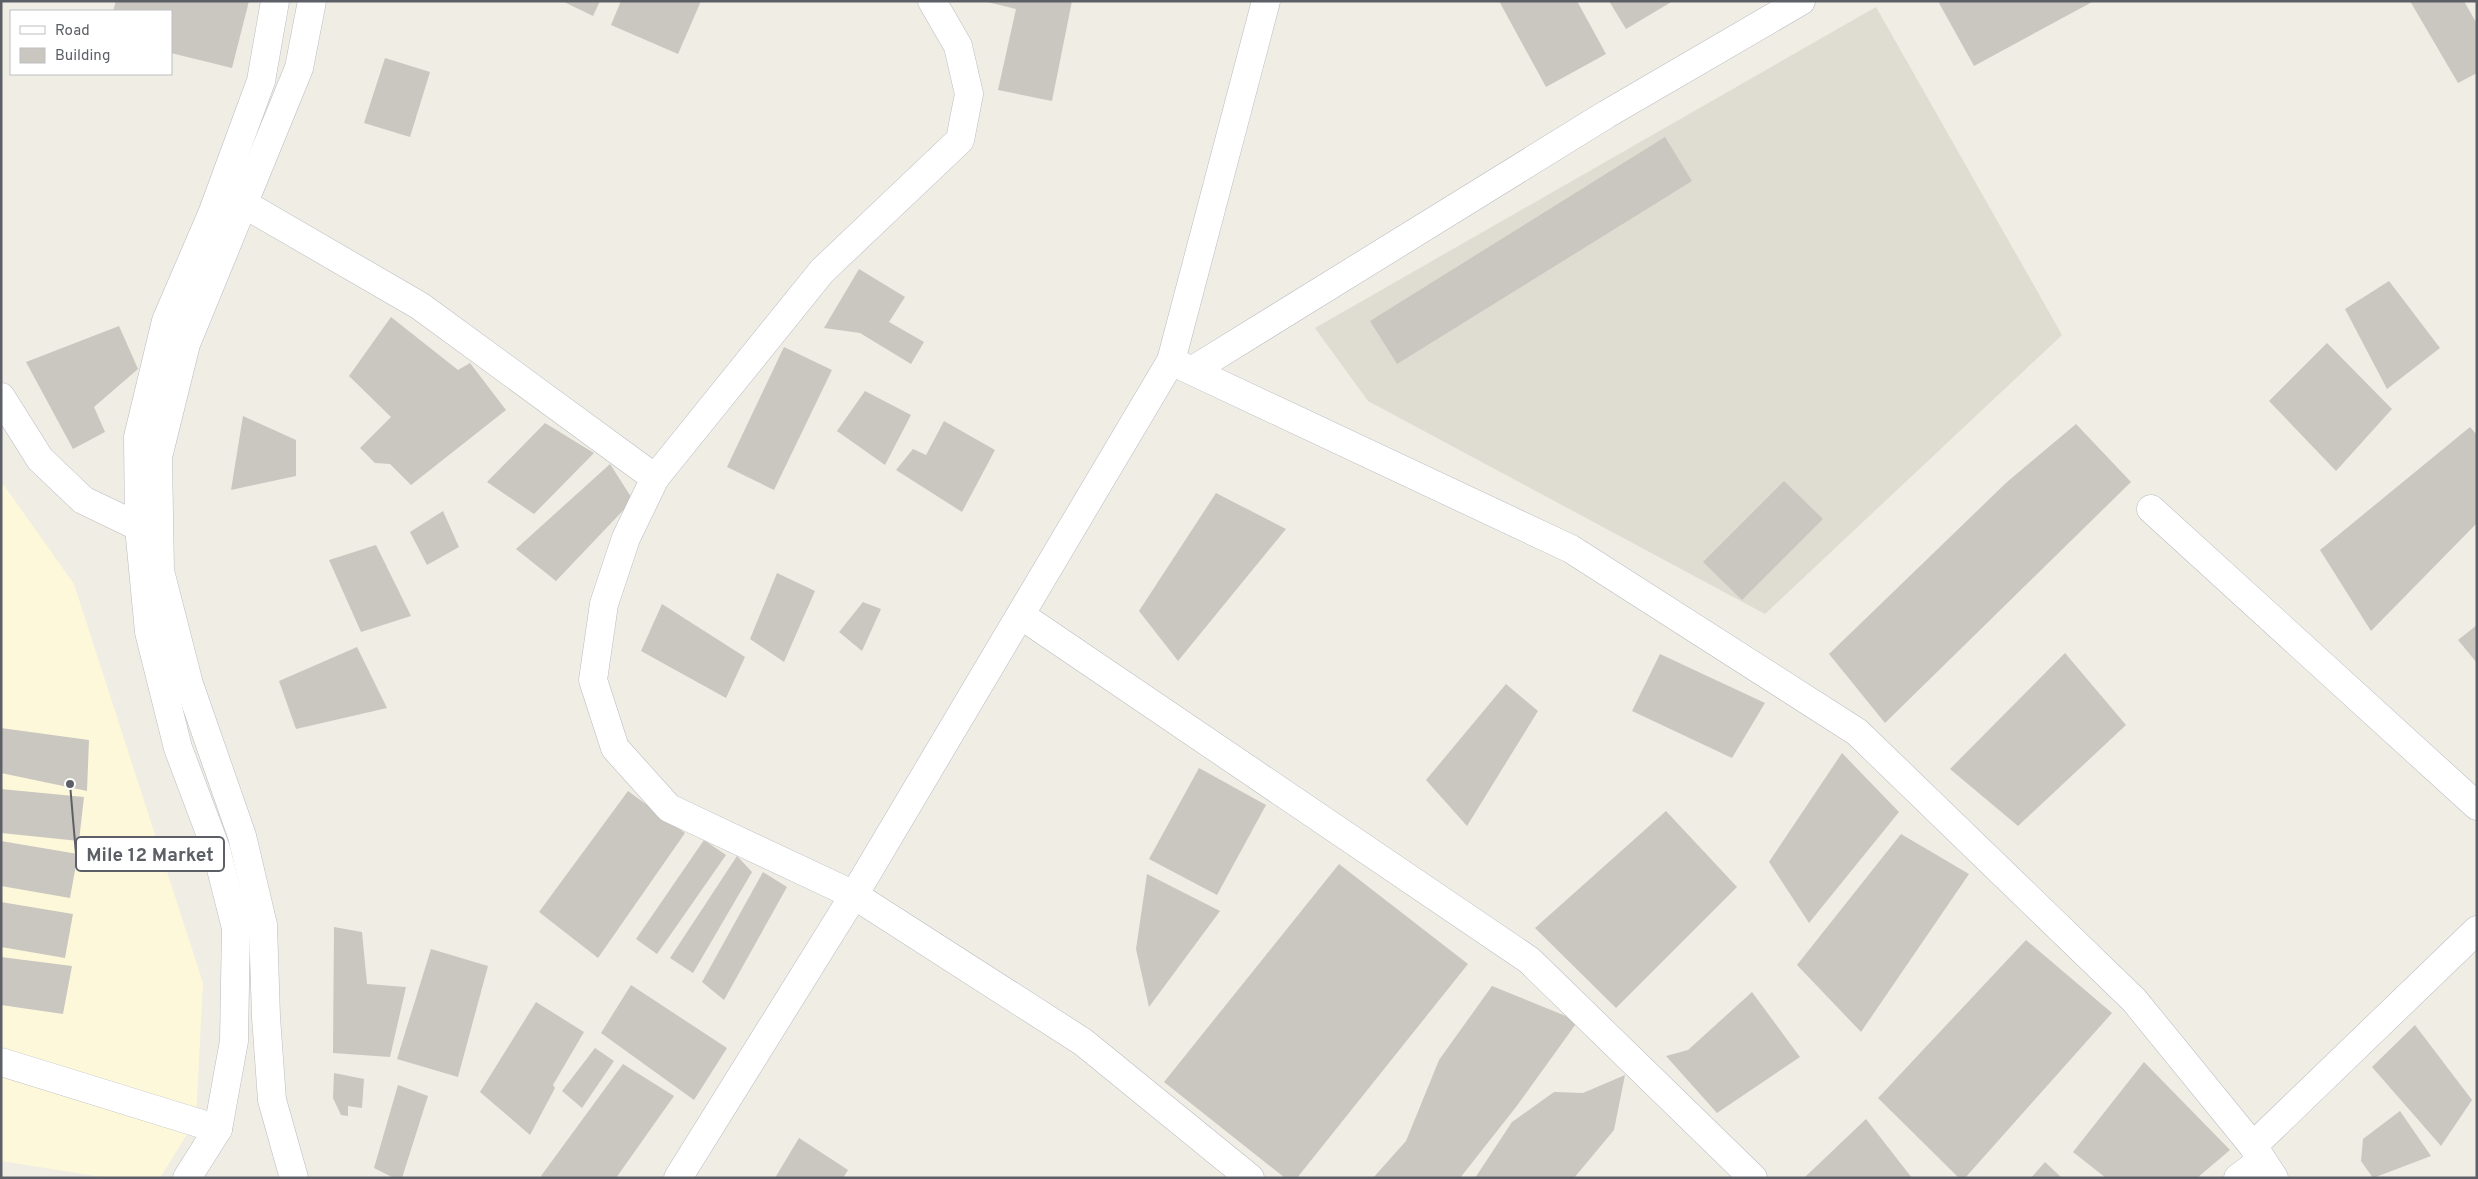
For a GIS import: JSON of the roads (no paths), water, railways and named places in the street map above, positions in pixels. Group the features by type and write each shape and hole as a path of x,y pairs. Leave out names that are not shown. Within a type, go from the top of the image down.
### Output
{"street":[{"path":"186,1178 218,1129 234,1041 236,928 216,849 178,748 149,632 138,527 138,438 166,321 212,214 261,81 275,1"},
{"path":"294,1178 272,1100 266,1017 263,925 242,836 189,684 160,571 158,457 186,344 299,68 312,1"},
{"path":"932,1 958,46 969,94 960,140 822,271 655,478 626,538 604,604 594,680 615,748 669,808 854,895 1083,1042 1250,1178"},
{"path":"678,1178 854,895 1022,616 1182,366 1266,1"},
{"path":"1182,366 1801,1"},
{"path":"244,204 420,306 655,478"},
{"path":"1182,366 1571,549 1857,732 2134,1000 2263,1161"},
{"path":"1,397 40,459 83,500 138,527"},
{"path":"2151,509 2477,806"},
{"path":"1022,616 1529,960 1753,1178"},
{"path":"2238,1178 2263,1161 2477,930"},
{"path":"1,1062 218,1129"}],"place":[{"name":"Mile 12 Market","path":"70,784"}]}
